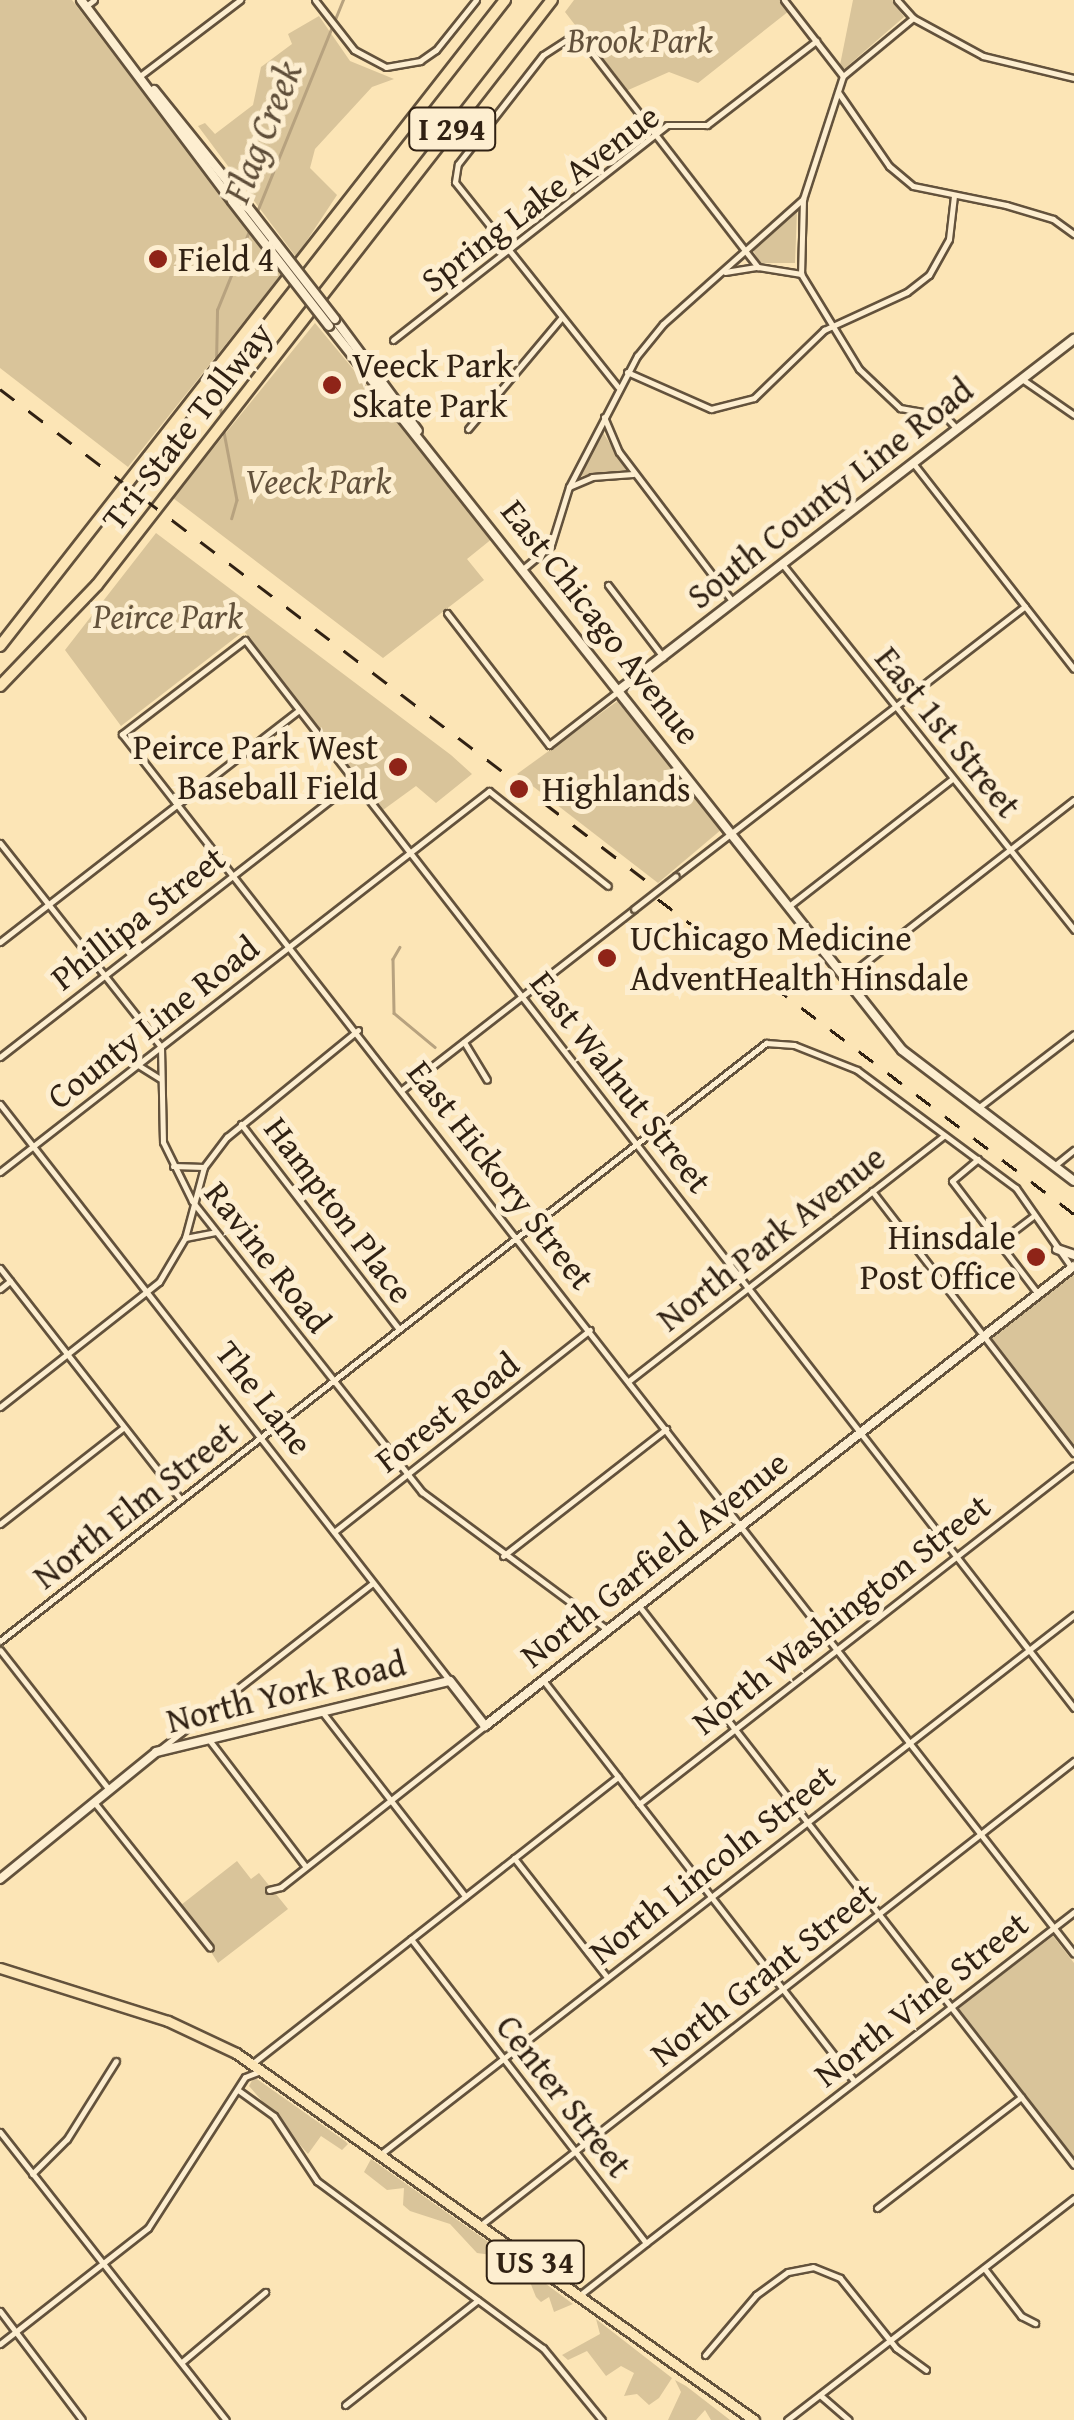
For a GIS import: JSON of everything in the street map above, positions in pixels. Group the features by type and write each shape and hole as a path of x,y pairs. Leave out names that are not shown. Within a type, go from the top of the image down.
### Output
{"highway":[{"name":"Tri-State Tollway","path":"0,646 505,0"},
{"name":"Tri-State Tollway","path":"0,686 71,617 552,0"}],"main road":[{"name":"East Chicago Avenue","path":"84,3 902,1050 1074,1181"},
{"name":"South County Line Road","path":"620,690 1074,339"},
{"path":"1057,1248 1074,1255"},
{"name":"North Garfield Avenue","path":"485,1726 1073,1268"},
{"name":"North York Road","path":"0,1879 156,1752 450,1681"},
{"name":"The Lane","path":"450,1681 485,1726"},
{"name":"US 34","path":"0,1968 168,2021 242,2056 754,2420"}],"street":[{"path":"84,3 94,0"},
{"path":"140,76 240,0"},
{"path":"315,0 354,50 386,67 420,62 476,0"},
{"path":"784,0 843,76"},
{"path":"897,0 913,18 983,56 1074,78"},
{"path":"913,18 843,76 803,199 802,274 835,323 859,369 885,397 900,408 945,416 957,429"},
{"path":"618,386 456,182 458,164 542,56 577,33 758,267"},
{"name":"Spring Lake Avenue","path":"393,340 655,134 673,122 707,125 816,41"},
{"path":"838,92 900,177 927,192 1053,219 1074,234"},
{"path":"627,372 722,410 766,389 835,323 907,292 929,276 948,239 954,196"},
{"path":"524,568 551,545 570,488 618,386 663,324 803,199"},
{"path":"722,272 758,267 802,274"},
{"path":"468,430 561,318"},
{"path":"1022,379 1074,416"},
{"path":"604,416 634,474 733,602"},
{"path":"913,464 1074,670"},
{"path":"570,488 592,478 634,474"},
{"name":"East 1st Street","path":"783,564 1074,930"},
{"path":"608,584 662,656"},
{"path":"403,1090 1025,606"},
{"path":"446,613 549,746 620,690"},
{"name":"East Walnut Street","path":"122,734 245,640 1074,1708"},
{"path":"0,942 299,710"},
{"name":"East Hickory Street","path":"122,734 358,1030 1074,1954"},
{"path":"789,906 952,778"},
{"name":"Phillipa Street","path":"0,1057 354,780"},
{"name":"County Line Road","path":"0,1172 489,791 608,886"},
{"path":"845,978 1074,800"},
{"path":"0,843 161,1047"},
{"path":"0,1406 147,1293 166,1274 185,1238 204,1167 241,1123 358,1030"},
{"path":"978,1108 1074,1034"},
{"path":"464,1042 487,1080"},
{"name":"North Elm Street","path":"0,1641 516,1234 766,1043 786,1042 848,1064 978,1159 1016,1188 1032,1216 1073,1268"},
{"name":"Ravine Road","path":"161,1047 159,1078 171,1165 192,1201 407,1475 502,1556 608,1630"},
{"path":"138,1065 159,1078"},
{"name":"The Lane","path":"0,1104 450,1681"},
{"name":"Hampton Place","path":"241,1123 398,1328"},
{"name":"North Park Avenue","path":"629,1380 943,1136"},
{"path":"1054,1166 1074,1150"},
{"path":"978,1159 952,1181 1038,1294"},
{"path":"171,1165 204,1167"},
{"path":"872,1191 1074,1454"},
{"path":"998,1242 1032,1216"},
{"path":"185,1238 216,1232"},
{"path":"0,1268 181,1500"},
{"path":"0,1289 10,1281"},
{"name":"Forest Road","path":"334,1532 590,1330"},
{"path":"0,1524 124,1427"},
{"path":"502,1556 666,1429"},
{"name":"North Washington Street","path":"639,1804 1074,1464"},
{"path":"156,1752 374,1583"},
{"path":"639,1606 1074,2165"},
{"name":"North Lincoln Street","path":"382,2153 1074,1615"},
{"path":"0,1650 108,1788"},
{"path":"543,1680 854,2082"},
{"path":"322,1711 466,1896"},
{"name":"North Garfield Avenue","path":"269,1890 306,1868 485,1726"},
{"path":"210,1741 306,1868"},
{"name":"North Grant Street","path":"482,2224 1074,1761"},
{"path":"253,2063 618,1777"},
{"path":"93,1801 210,1948"},
{"path":"514,1858 607,1977"},
{"name":"North Vine Street","path":"646,2243 1074,1912"},
{"name":"Center Street","path":"411,1938 646,2243"},
{"path":"0,2344 150,2226 238,2090 244,2077 242,2056"},
{"path":"32,2174 67,2140 116,2061"},
{"path":"244,2077 264,2070"},
{"path":"238,2090 274,2116 316,2181 553,2357 602,2420"},
{"path":"877,2208 1021,2097"},
{"path":"0,2132 226,2420"},
{"path":"787,2420 1074,2198"},
{"path":"580,2295 646,2243"},
{"path":"704,2356 756,2295 807,2267 840,2278 890,2341 926,2370"},
{"path":"984,2268 1021,2316 1034,2323"},
{"path":"182,2362 265,2292"},
{"path":"346,2405 478,2300"},
{"path":"0,2311 82,2420"},
{"path":"820,2396 849,2420"}],"green space":[{"path":"0,0 72,0 281,275 128,467 0,368"},
{"name":"Brook Park","path":"574,0 780,0 789,11 698,83 669,72 626,91 565,12"},
{"path":"853,0 892,0 904,17 844,69 840,65"},
{"path":"319,16 350,61 394,79 372,87 315,149 310,168 337,195 296,257 198,126 205,123 215,134 253,105 261,67 292,44 288,34"},
{"path":"797,211 795,263 760,263 753,250"},
{"name":"Veeck Park","path":"315,323 493,538 467,559 484,580 383,658 173,498"},
{"path":"601,429 626,470 580,476 584,460"},
{"name":"Peirce Park","path":"156,533 472,774 436,803 416,786 383,810 244,631 121,726 65,650"},
{"path":"619,700 722,829 658,883 517,774"},
{"path":"1074,1276 1074,1449 990,1339"},
{"path":"237,1861 251,1879 259,1873 288,1909 218,1963 181,1905"},
{"path":"1053,1936 1074,1963 1074,2160 957,2009"},
{"path":"254,2077 348,2144 342,2150 321,2136 308,2154 249,2086"},
{"path":"371,2159 573,2304 554,2312 549,2297 541,2302 536,2297 528,2277 492,2266 487,2262 492,2255 477,2253 450,2224 410,2211 403,2205 404,2188 387,2190 364,2172"},
{"path":"596,2319 672,2378 659,2398 649,2405 637,2394 624,2396 634,2373 621,2366 606,2376 587,2351 568,2360 562,2355 600,2334"},
{"path":"675,2380 730,2420 711,2420 705,2410 696,2420 668,2420 681,2392"}],"waterway":[{"name":"Flag Creek","path":"216,364 217,310 343,0"},
{"name":"Flag Creek","path":"217,377 222,419"},
{"name":"Flag Creek","path":"224,432 237,500 232,518"},
{"name":"Flag Creek","path":"400,947 393,959 394,1013 435,1047"}],"railway":[{"path":"0,389 652,885"},
{"path":"658,899 1074,1214"}],"place":[{"name":"Field 4","path":"158,259"},
{"name":"Veeck Park Skate Park","path":"332,385"},
{"name":"Peirce Park West Baseball Field","path":"398,767"},
{"name":"Highlands","path":"519,789"},
{"name":"UChicago Medicine AdventHealth Hinsdale","path":"607,958"},
{"name":"Hinsdale Post Office","path":"1036,1257"}]}
